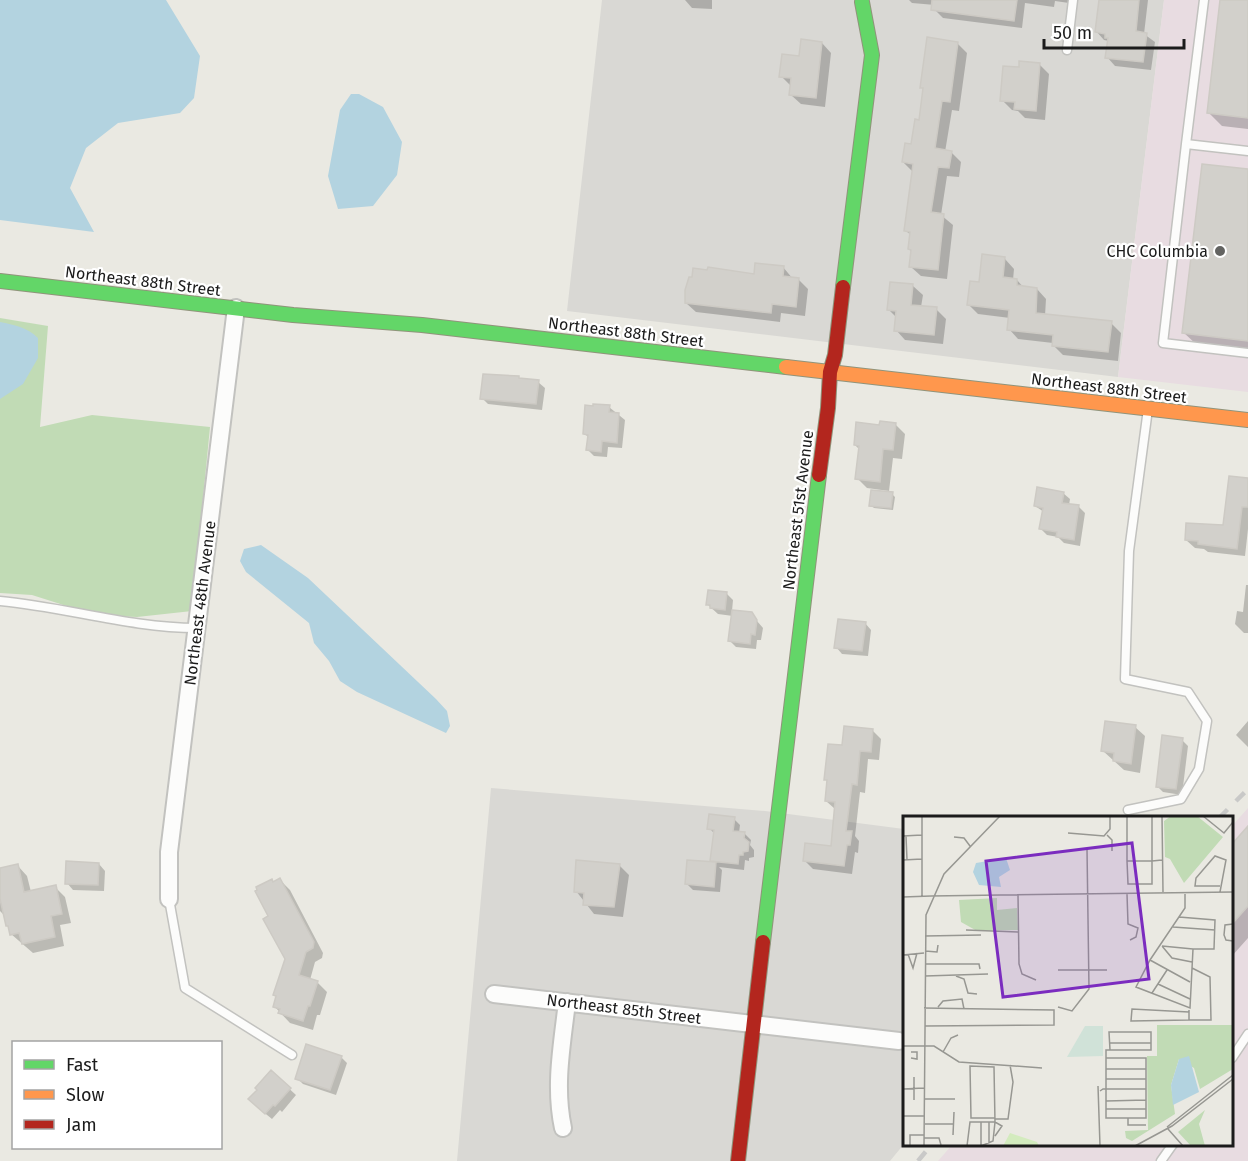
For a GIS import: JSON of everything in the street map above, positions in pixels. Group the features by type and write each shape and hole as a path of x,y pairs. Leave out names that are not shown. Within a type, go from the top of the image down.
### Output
{"main road":[{"name":"Northeast 51st Avenue","path":"738,1161 799,628 828,408 830,372 835,355 872,55 862,2"},
{"name":"Northeast 88th Street","path":"0,281 236,308 422,325 1248,420"}],"street":[{"name":"Northeast 48th Avenue","path":"169,898 169,852 236,308"},
{"name":"Northeast 85th Street","path":"494,994 899,1041"},
{"path":"563,1128 558,1106 557,1084 567,1002"}],"lane":[{"path":"1067,50 1073,0"},
{"path":"1204,0 1163,343 1248,353"},
{"path":"1186,144 1248,151"},
{"path":"1128,810 1181,799 1199,768 1207,721 1188,692 1125,679 1128,551 1148,409"},
{"path":"0,601 32,604 110,621 197,628"},
{"path":"169,898 184,988 292,1055"},
{"path":"1233,1056 1248,1034"},
{"path":"1161,1161 1172,1146"}],"shaded area":[{"path":"602,0 1164,0 1118,377 567,311"},
{"path":"1164,0 1248,0 1248,392 1118,377"},
{"path":"491,788 765,811 903,829 903,1145 890,1161 457,1161"},
{"path":"1248,808 1248,1161 938,1161 951,1146 1233,1146 1233,825"}],"green space":[{"path":"0,318 48,326 40,427 92,415 210,427 192,611 137,617 95,615 32,595 0,593"}],"water":[{"path":"0,0 166,0 200,56 194,98 180,113 118,123 86,148 70,188 94,232 0,220"},
{"path":"351,94 359,94 383,107 402,142 397,175 373,206 338,209 328,176 340,110"},
{"path":"0,322 15,325 34,334 38,338 38,358 23,384 0,399"},
{"path":"261,545 308,578 436,699 447,711 450,726 446,733 357,692 340,681 329,661 314,643 309,623 246,572 240,561 244,549"}],"building":[{"path":"932,0 1017,0 1014,21 931,10"},
{"path":"1099,0 1139,0 1136,31 1147,33 1143,62 1105,58 1108,38 1105,38 1105,34 1095,32"},
{"path":"1220,0 1248,0 1248,118 1207,113"},
{"path":"927,37 958,42 950,102 942,101 935,148 952,151 949,168 938,167 931,212 944,214 938,270 909,267 910,232 904,231 913,164 902,162 905,143 911,144 915,119 919,120 923,88 920,88"},
{"path":"801,39 822,42 816,98 789,95 791,78 779,77 782,54 799,56"},
{"path":"1019,61 1040,63 1036,111 1014,109 1015,102 1000,101 1003,66 1019,67"},
{"name":"CHC Columbia","path":"1202,164 1248,169 1248,341 1182,333"},
{"path":"982,254 1005,257 1003,277 1017,279 1017,285 1037,288 1036,313 1112,321 1108,352 1052,346 1053,335 1007,330 1009,310 967,305 970,281 979,282"},
{"path":"755,263 784,266 783,276 799,278 796,307 772,304 771,313 685,303 685,290 689,277 692,277 693,268 707,270 708,267 754,274"},
{"path":"890,282 913,284 911,305 937,307 934,335 894,331 896,311 887,310"},
{"path":"483,374 519,376 519,378 539,380 536,404 480,399"},
{"path":"593,404 610,405 609,412 619,413 617,443 602,441 601,452 586,450 588,435 583,434 585,405 593,406"},
{"path":"880,421 896,423 893,450 883,449 880,482 855,479 859,446 854,445 856,422 879,425"},
{"path":"1229,476 1248,478 1248,507 1242,507 1237,549 1185,540 1186,523 1223,525"},
{"path":"1037,487 1064,492 1062,503 1079,505 1074,540 1056,537 1057,532 1039,529 1043,508 1034,506"},
{"path":"871,490 893,492 891,508 869,506"},
{"path":"708,590 727,592 725,610 710,608 710,605 706,605"},
{"path":"732,610 752,612 757,620 755,635 751,634 750,644 728,641"},
{"path":"838,619 866,622 862,651 834,648"},
{"path":"1105,721 1136,725 1131,764 1113,761 1114,753 1101,751"},
{"path":"844,726 873,729 871,752 860,751 857,785 852,784 846,831 852,831 844,866 803,861 805,843 831,846 835,802 825,801 827,780 824,780 828,744 842,745"},
{"path":"1162,735 1183,738 1176,789 1156,787"},
{"path":"709,814 735,817 733,831 745,832 744,838 749,842 748,851 739,855 738,864 710,861 714,830 707,829"},
{"path":"1248,826 1248,906 1233,923 1233,843"},
{"path":"576,860 620,864 614,907 583,905 584,893 574,892"},
{"path":"687,860 716,862 714,887 685,884"},
{"path":"66,861 99,863 98,885 65,884"},
{"path":"18,864 24,892 56,885 62,914 51,916 55,937 22,944 19,933 10,935 0,899 0,868"},
{"path":"280,878 314,942 313,948 306,952 299,975 318,981 303,1021 278,1013 280,1009 273,1007 276,996 273,995 285,959 263,919 268,916 255,891 256,887 272,879 273,882"},
{"path":"306,1044 342,1056 330,1090 295,1079"},
{"path":"271,1070 291,1088 265,1114 248,1099"}],"railway":[{"path":"1221,816 1248,789"},
{"path":"918,1161 930,1146"}],"traffic: fast":[{"path":"843,287 872,55 862,2"},
{"path":"0,281 293,315 422,325 786,367"},
{"path":"763,942 819,475"}],"traffic: slow":[{"path":"786,367 1248,420"}],"traffic: jam":[{"path":"819,475 828,408 830,372 835,355 843,287"},
{"path":"738,1161 763,942"}],"place":[{"name":"CHC Columbia","path":"1220,251"}]}
